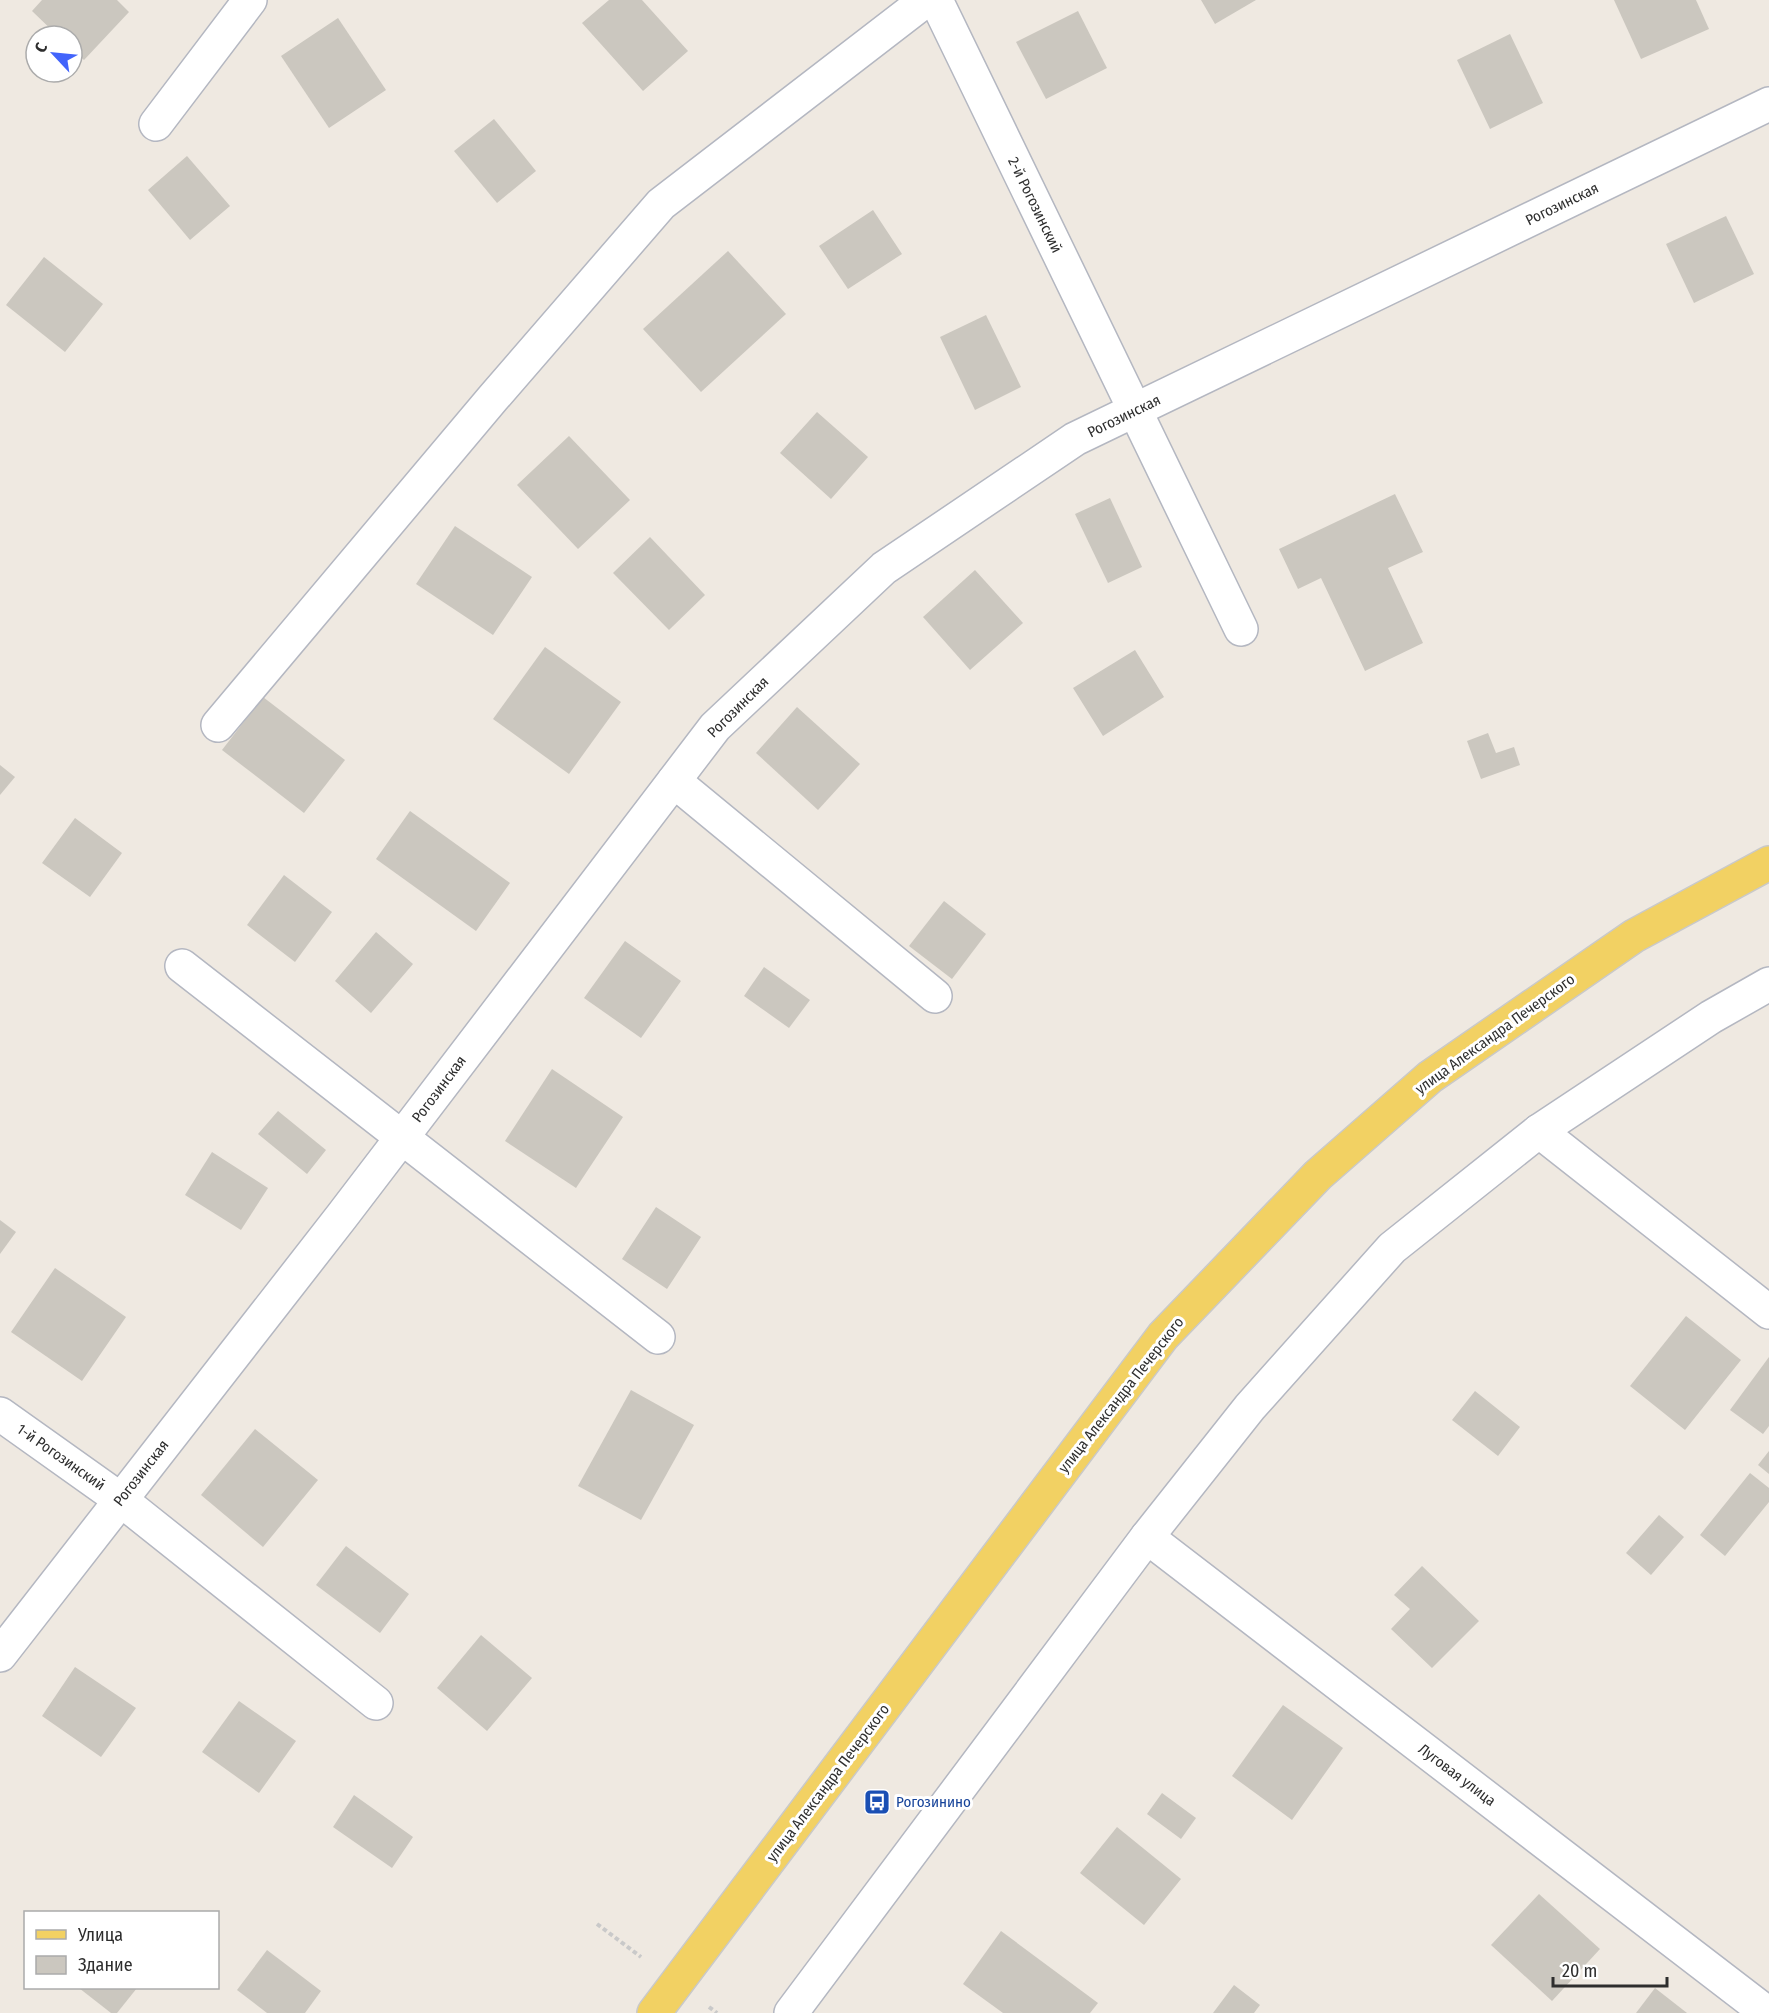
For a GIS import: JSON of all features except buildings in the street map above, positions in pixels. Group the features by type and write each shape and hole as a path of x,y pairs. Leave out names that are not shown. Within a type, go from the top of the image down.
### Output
{"main road":[{"name":"улица Александра Печерского","path":"654,2013 1163,1336 1318,1174 1430,1077 1634,936 1769,863"}],"street":[{"path":"156,124 250,0"},
{"path":"218,725 493,398 661,204 926,0"},
{"name":"2-й Рогозинский","path":"936,0 1241,629"},
{"name":"Рогозинская","path":"0,1655 402,1137 715,727 884,568 1075,439 1769,104"},
{"path":"674,781 935,996"},
{"path":"182,966 658,1337"},
{"path":"791,2013 1147,1537 1250,1407 1392,1248 1539,1131 1711,1017 1769,984"},
{"path":"1539,1131 1769,1312"},
{"name":"1-й Рогозинский","path":"0,1414 121,1500 376,1703"},
{"name":"Луговая улица","path":"1147,1537 1767,2013"}],"path":[{"path":"597,1924 641,1957"},
{"path":"709,2007 717,2013"}],"place":[{"name":"Рогозинино","path":"877,1802"}]}
